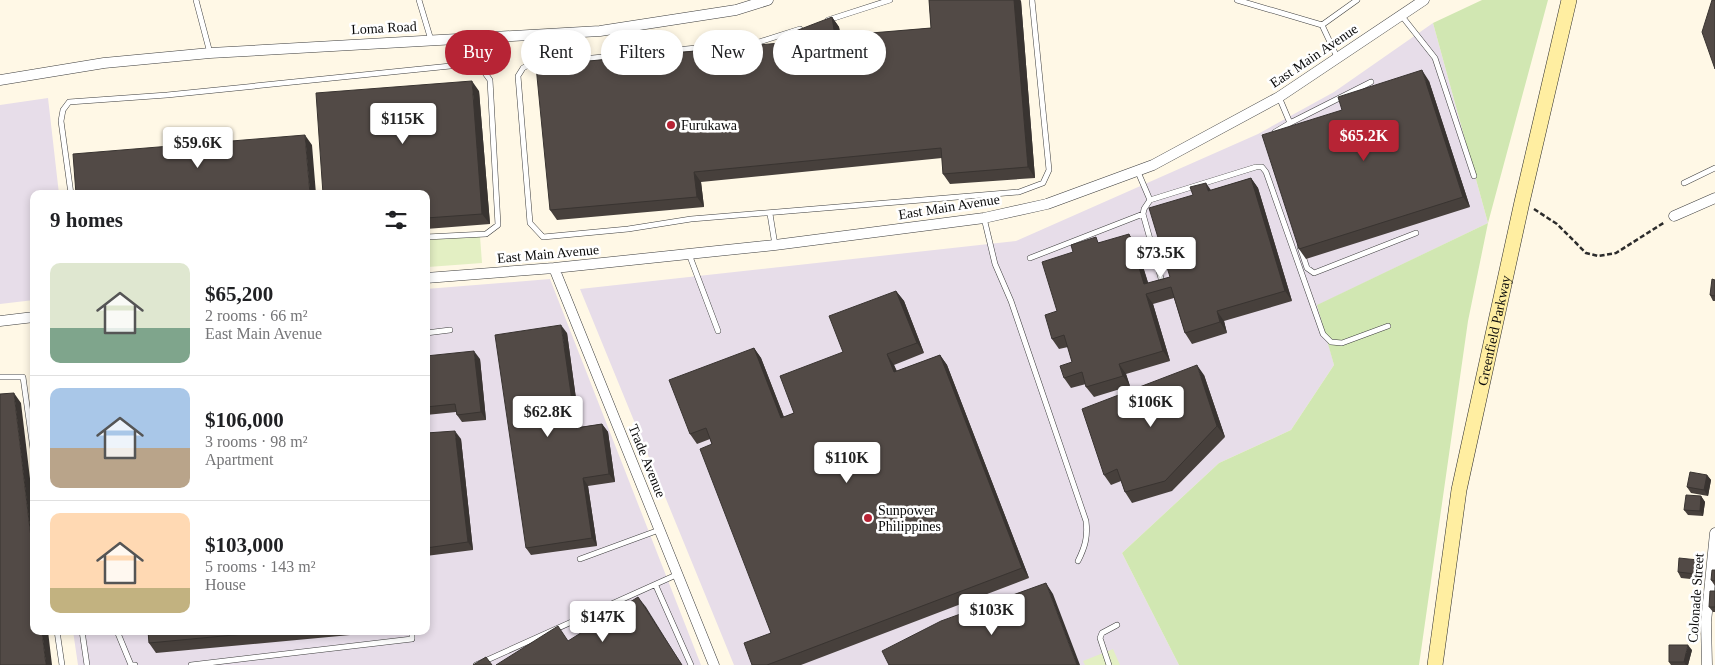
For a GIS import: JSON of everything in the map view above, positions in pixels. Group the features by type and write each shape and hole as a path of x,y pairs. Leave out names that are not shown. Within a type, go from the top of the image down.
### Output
{"main road":[{"name":"Greenfield Parkway","path":"1435,665 1459,490 1522,202 1569,0"}],"street":[{"name":"Loma Road","path":"0,80 104,63 210,53 600,31 736,10 768,0"},
{"name":"East Main Avenue","path":"430,278 554,268 775,245 984,218 1046,204 1138,172 1279,97 1400,14 1424,0"},
{"path":"1674,216 1715,198"},
{"name":"Trade Avenue","path":"554,268 660,530 676,575 714,665"},
{"path":"0,321 30,317"},
{"name":"Colonade Street","path":"1707,665 1706,622 1715,533"}],"lane":[{"path":"196,0 210,53"},
{"path":"419,0 431,40"},
{"path":"825,21 890,0"},
{"path":"806,27 759,42 530,64 523,68 518,76 530,223 543,237 628,229 691,219 1019,192 1043,183 1049,170 1032,0"},
{"path":"1237,0 1322,25 1338,57"},
{"path":"1322,25 1357,0"},
{"path":"1400,14 1435,58 1474,176"},
{"path":"70,190 61,121 63,110 69,102 167,95 470,64 482,70 490,80 498,225 486,234 430,237"},
{"path":"1271,135 1290,123 1371,82"},
{"path":"1279,97 1290,123"},
{"path":"1162,282 1143,214 1150,200 1256,167 1262,168 1266,172 1324,334 1331,342 1342,343 1388,326"},
{"path":"1684,183 1715,168"},
{"path":"1138,172 1150,200"},
{"path":"770,214 775,245"},
{"path":"1030,258 1143,214"},
{"path":"984,218 995,264 1011,301 1086,521 1088,534 1086,547 1078,561"},
{"path":"1298,240 1306,268 1314,273 1416,233"},
{"path":"689,254 718,331"},
{"path":"430,332 450,330"},
{"path":"0,377 23,377 30,427"},
{"path":"580,559 660,530"},
{"path":"476,665 656,586 676,575"},
{"path":"656,586 691,665"},
{"path":"1109,665 1100,638 1102,633 1118,625"},
{"path":"58,635 62,665"},
{"path":"83,635 87,665"},
{"path":"119,635 131,665 135,665"},
{"path":"191,665 412,639 412,635"}],"path":[{"path":"1522,202 1557,224 1586,254 1598,256 1616,254 1674,216"}],"shaded area":[{"name":"Sunpower Philippines","path":"1433,23 1488,223 1318,305 1334,365 1291,430 1219,463 1122,553 1179,665 734,665 580,289 1016,241 1258,134 1334,92"},
{"path":"48,98 59,190 30,190 30,300 0,304 0,105"},
{"path":"550,279 701,665 78,665 74,635 430,635 430,289"}],"green space":[{"path":"1482,0 1548,0 1488,223 1433,23"},
{"path":"1488,223 1468,321 1419,665 1179,665 1122,553 1219,463 1291,430 1334,365 1317,305"},
{"path":"480,236 482,263 430,267 430,240"},
{"path":"1113,649 1120,665 1085,665 1083,661"}],"building":[{"path":"929,0 1014,0 1028,167 943,174 941,148 694,172 697,197 550,210 537,75 591,75 591,61 601,60 601,75 683,75 683,52 693,51 693,75 763,75 763,45 773,44 773,75 886,75 886,32 931,28"},
{"path":"1712,0 1715,0 1715,69 1702,32"},
{"path":"832,17 834,30 798,30"},
{"path":"1422,70 1463,197 1299,249 1262,135 1342,110 1338,97"},
{"path":"472,81 482,214 430,218 430,190 323,190 316,93"},
{"path":"305,135 310,190 76,190 73,154"},
{"path":"1251,178 1285,291 1217,311 1220,322 1185,333 1171,287 1146,294 1163,351 1119,364 1123,376 1086,387 1082,372 1064,378 1060,366 1072,362 1064,335 1052,339 1045,315 1057,311 1042,262 1073,252 1071,245 1096,237 1098,243 1129,234 1144,284 1170,277 1149,208 1193,195 1190,187 1206,183 1208,191"},
{"path":"1712,279 1715,280 1715,296 1710,295"},
{"name":"Sunpower Philippines","path":"896,291 917,343 887,354 894,372 940,355 1022,568 767,665 752,665 744,643 771,633 700,449 712,444 706,428 690,434 669,380 754,348 781,418 794,413 780,376 843,352 829,316"},
{"path":"561,325 576,428 602,424 609,474 583,478 592,538 526,548 495,335"},
{"path":"474,351 481,412 457,415 455,404 430,407 430,356"},
{"path":"1197,365 1217,426 1165,481 1125,492 1117,469 1104,475 1082,409"},
{"path":"14,393 30,529 30,635 42,635 46,665 0,665 0,394"},
{"path":"455,431 468,542 430,547 430,433"},
{"path":"1690,472 1707,475 1704,490 1687,487"},
{"path":"1686,495 1701,496 1700,511 1684,510"},
{"path":"1679,558 1698,560 1696,574 1678,572"},
{"path":"1712,570 1715,570 1715,581 1711,580"},
{"path":"1046,583 1077,665 889,665 882,651 941,621"},
{"path":"1710,591 1715,591 1715,607 1709,607"},
{"path":"638,597 682,665 496,665 558,626 568,641"},
{"path":"148,635 234,635 149,643"},
{"path":"1669,645 1688,645 1684,662 1669,662"},
{"path":"486,657 492,665 473,665"}],"place":[{"name":"Furukawa","path":"671,125"},
{"name":"Sunpower Philippines","path":"868,518"}]}
